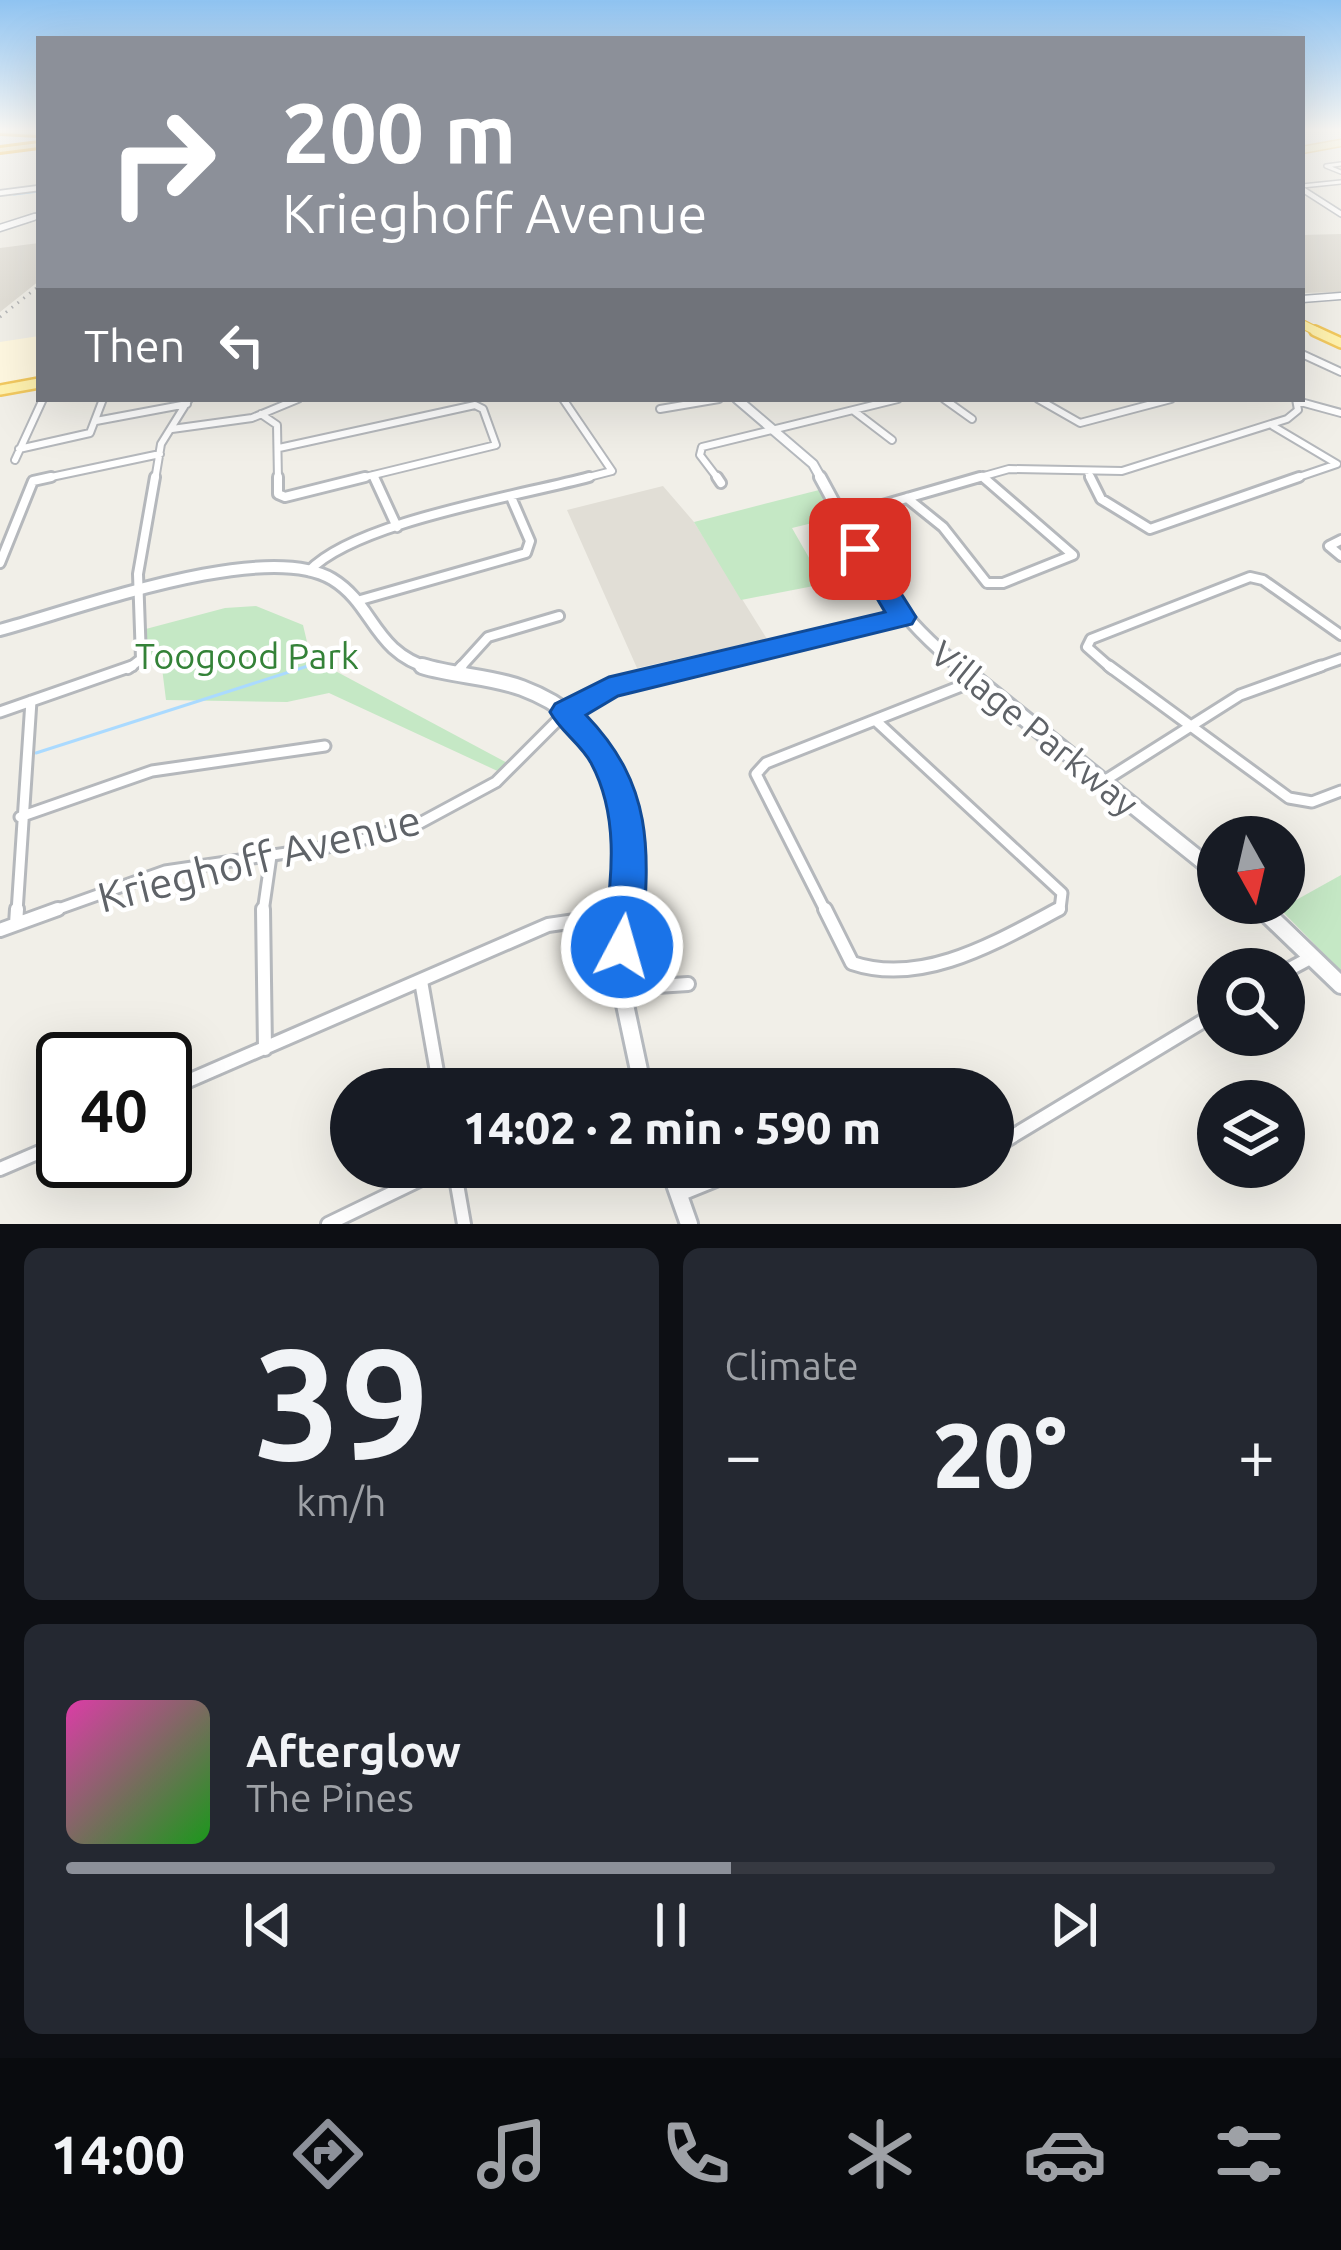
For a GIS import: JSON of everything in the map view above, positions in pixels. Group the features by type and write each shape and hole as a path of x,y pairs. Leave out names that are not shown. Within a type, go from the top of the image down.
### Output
{"main road":[{"path":"0,202 1,192 36,188"},
{"path":"1305,189 1341,211"},
{"path":"0,229 36,217"},
{"path":"0,219 15,225"},
{"path":"1305,299 1341,296"},
{"path":"1305,325 1341,343"},
{"path":"0,393 36,387"},
{"name":"Village Parkway","path":"741,402 813,464 879,587 902,617 1197,857"},
{"path":"0,629 238,569 309,571 341,584 388,647 421,666 515,684 566,712 594,740 620,785 630,838 624,988 639,1068"},
{"path":"1278,924 1341,985"},
{"path":"676,1188 689,1224"}],"street":[{"path":"1305,355 1341,372"},
{"path":"15,460 42,402"},
{"path":"19,449 84,436 94,430 102,402"},
{"path":"96,421 183,402"},
{"path":"0,712 136,665 142,653 137,595 160,454 169,429 187,402"},
{"path":"169,429 261,414 291,402"},
{"path":"309,571 349,542 614,469 564,402"},
{"path":"660,409 701,402"},
{"path":"721,483 699,448 886,402"},
{"path":"948,402 972,419"},
{"path":"1043,402 1080,423 1160,402"},
{"path":"1138,402 1145,406"},
{"path":"840,509 907,498 1020,468 1087,471 1144,466 1272,425 1295,413 1297,402"},
{"path":"1304,402 1341,413"},
{"path":"261,414 276,422 282,497 496,447 483,409 466,406 279,448"},
{"path":"853,410 892,440"},
{"path":"1087,471 1101,499 1150,529 1337,464 1336,458 1272,425"},
{"path":"0,562 33,482 160,454"},
{"path":"907,498 943,527 986,583 1006,582 1073,555 981,476"},
{"path":"374,477 398,527"},
{"path":"357,601 526,553 530,541 511,497"},
{"path":"1341,540 1329,546 1341,556"},
{"path":"1341,635 1263,580 1250,578 1088,642 1090,652 1298,802 1341,791"},
{"path":"455,674 488,638 559,616"},
{"name":"Krieghoff Avenue","path":"0,930 165,872 347,844 437,816 496,782 566,712 609,687 902,617"},
{"path":"1102,782 1240,695 1341,659"},
{"path":"875,720 1058,888 1063,899 1060,909 967,955 882,972 852,963 756,770 875,720 976,680"},
{"path":"16,924 31,701"},
{"path":"20,817 152,771 325,746"},
{"path":"265,1049 261,925 272,856"},
{"path":"192,1080 548,926 592,915 625,914"},
{"path":"1305,961 1313,957"},
{"path":"421,981 436,1068"},
{"path":"624,988 688,984"},
{"path":"1014,1135 1197,1025"},
{"path":"0,1169 36,1153"},
{"path":"328,1224 405,1188"},
{"path":"455,1188 464,1224"},
{"path":"679,1196 698,1188"}],"shaded area":[{"path":"1341,234 1341,292 1305,293 1305,235"},
{"path":"36,243 36,283 0,312 0,248"},
{"path":"36,336 36,381 0,387 0,342"},
{"path":"663,486 694,522 767,639 637,668 567,510"}],"green space":[{"path":"823,489 837,517 792,528 824,584 741,600 694,522"},
{"name":"Toogood Park","path":"256,606 303,625 308,646 326,666 513,766 504,774 329,693 287,702 166,700 161,660 145,663 142,630 225,608"},
{"path":"1341,875 1341,971 1295,924 1305,924 1305,895"}],"waterway":[{"path":"14,194 36,191"},
{"path":"36,753 311,665"}],"railway":[{"path":"0,317 36,288"}],"route":[{"path":"622,947 631,858 625,802 603,753 566,712 609,687 902,617 860,549"}]}
